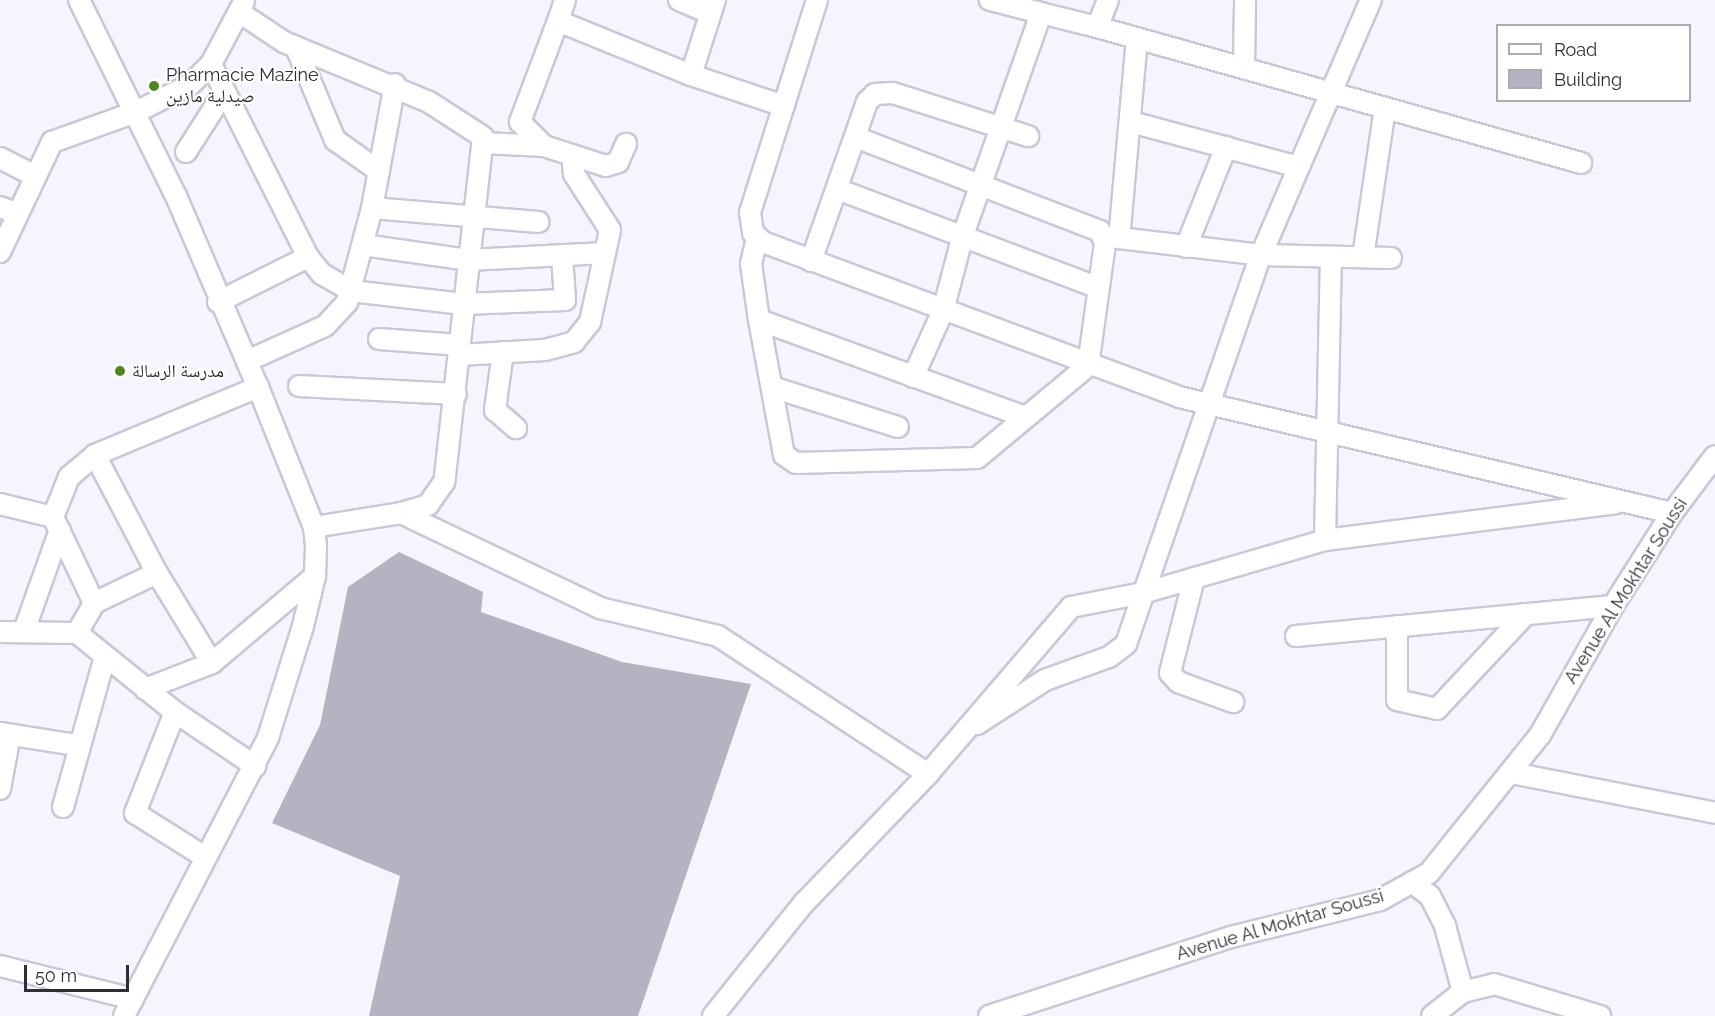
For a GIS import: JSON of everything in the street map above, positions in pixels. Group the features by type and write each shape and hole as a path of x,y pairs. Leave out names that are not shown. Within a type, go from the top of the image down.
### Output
{"street":[{"path":"4,971 128,1007 205,857 255,766 279,704 315,576 314,527 258,387 218,302 136,112 79,0"},
{"path":"544,146 520,122 565,0"},
{"path":"679,0 712,7 691,75"},
{"path":"817,0 750,213 757,238 751,264 784,455 796,463 964,462 989,452 1025,417 1088,366 1105,243 1100,231 982,183 855,136"},
{"path":"990,0 1046,9 1128,36 1581,163"},
{"path":"1097,27 1108,0"},
{"path":"1244,0 1244,67"},
{"path":"958,736 1045,680 1119,652 1212,407 1261,255 1371,0"},
{"path":"0,252 9,210 34,175 46,149 60,135 136,112 190,85 211,64 242,6 296,47 395,84 477,131 483,143 463,304 456,394 444,482 428,505 401,513 314,527"},
{"path":"913,376 943,311 963,235 1046,9"},
{"path":"558,21 691,75 784,106"},
{"path":"1128,36 1131,122 1117,234 1127,242 1261,255 1391,258"},
{"path":"296,47 336,140 379,171"},
{"path":"211,64 223,94 308,257 322,274 351,291 463,304 595,300"},
{"path":"247,361 333,320 351,291 372,208 395,84"},
{"path":"811,261 867,102 880,92 1028,136"},
{"path":"186,152 223,94"},
{"path":"1363,257 1385,108"},
{"path":"1131,122 1299,166"},
{"path":"483,143 544,146 606,166 618,162 626,144"},
{"path":"1186,248 1226,147"},
{"path":"379,339 460,350 503,352 574,342 590,322 610,230 574,174 572,155"},
{"path":"0,158 34,175"},
{"path":"837,189 1099,288"},
{"path":"372,208 474,214 538,222"},
{"path":"757,238 811,261 1088,366 1212,407 1672,513"},
{"path":"363,245 468,260 605,253"},
{"path":"562,255 564,300"},
{"path":"218,302 308,257"},
{"path":"1325,540 1324,433 1331,257"},
{"path":"759,320 1025,417"},
{"path":"503,352 495,410 506,424 516,429"},
{"path":"299,386 456,394"},
{"path":"24,631 56,524 63,485 95,454 258,387"},
{"path":"772,387 898,427"},
{"path":"95,454 157,573 212,663"},
{"name":"Avenue Al Mokhtar Soussi","path":"989,1016 1037,1008 1231,937 1380,900 1412,882 1448,851 1540,735 1613,606 1672,513 1715,456"},
{"path":"713,1016 804,903 928,774 958,736 1071,607 1143,593 1325,540 1500,516 1585,511 1622,502"},
{"path":"0,504 56,524 94,603"},
{"path":"401,513 600,608 718,636 928,774"},
{"path":"77,633 94,603 157,573"},
{"path":"145,689 212,663 315,576"},
{"path":"1194,578 1170,673 1178,681 1233,702"},
{"path":"1296,636 1613,606"},
{"path":"1397,626 1397,700 1437,709 1526,614"},
{"path":"0,632 77,633 175,712 255,766"},
{"path":"63,807 78,745 105,657"},
{"path":"175,712 135,813 205,857"},
{"path":"0,789 5,734 78,745"},
{"path":"1512,773 1715,813"},
{"path":"1412,882 1430,896 1445,926 1464,992"},
{"path":"1437,1011 1464,992 1494,984 1595,1015"}],"building":[{"path":"399,552 483,592 481,612 622,662 751,684 638,1016 369,1016 400,876 272,823 320,725 348,587"}],"place":[{"name":"Pharmacie Mazine صيدلية مازين","path":"154,86"},
{"name":"مدرسة الرسالة","path":"120,371"}]}
